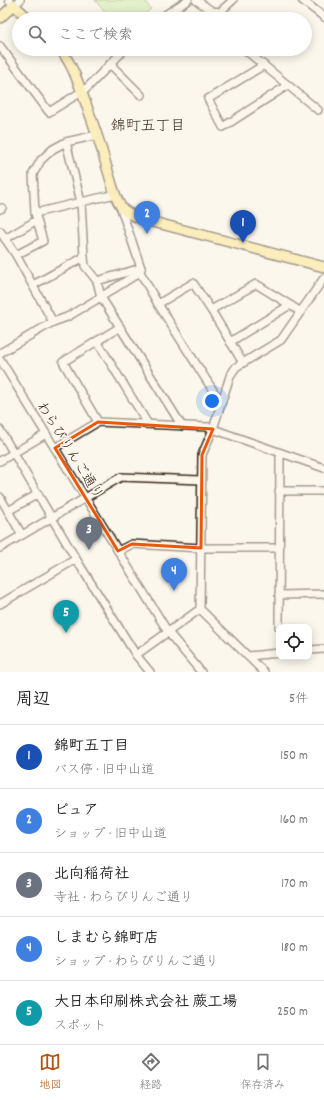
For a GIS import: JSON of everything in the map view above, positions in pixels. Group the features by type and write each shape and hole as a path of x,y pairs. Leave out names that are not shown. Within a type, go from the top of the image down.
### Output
{"main road":[{"path":"0,18 14,2 23,12"},
{"path":"66,56 82,92 118,199 123,209 129,213 161,224 324,268"}],"street":[{"path":"170,12 188,0"},
{"path":"196,0 210,12"},
{"path":"220,12 234,0"},
{"path":"302,0 324,17"},
{"path":"0,46 49,112 82,92 117,56"},
{"path":"253,56 318,110"},
{"path":"110,64 141,95"},
{"path":"264,65 208,99 223,127 288,85"},
{"path":"16,255 43,241 36,217 33,174 40,160 53,149 66,142 97,135"},
{"path":"66,142 81,202 85,266 97,280 101,296 182,426"},
{"path":"5,239 36,217 81,202 118,199 140,270 158,304 221,403"},
{"path":"0,231 16,255 53,322"},
{"path":"33,285 84,257"},
{"path":"97,280 140,270"},
{"path":"0,353 53,322 67,317 140,270"},
{"path":"264,672 200,609 202,548 202,456 213,429 230,376 236,367 282,340 324,278"},
{"path":"158,304 193,283 243,363"},
{"path":"211,310 256,284 301,312"},
{"path":"230,342 290,305"},
{"path":"98,422 63,362 120,327"},
{"path":"97,341 148,424"},
{"name":"わらびりんご通り","path":"0,359 168,632 201,672"},
{"path":"54,448 98,422 209,427 324,468"},
{"path":"0,430 76,559 136,654 150,672"},
{"path":"0,461 46,434"},
{"path":"280,624 280,457 282,454"},
{"path":"0,548 121,477 201,480"},
{"path":"280,491 324,491"},
{"path":"8,511 38,494"},
{"path":"0,497 22,535"},
{"path":"118,552 132,544 202,548 280,548"},
{"path":"0,604 76,559"},
{"path":"280,595 324,594"},
{"path":"136,654 200,609"},
{"path":"312,650 324,649"},
{"path":"248,656 276,653"}],"highlighted area":[{"path":"98,422 213,429 202,455 201,548 132,544 118,551 55,448"}],"green space":[{"path":"95,0 144,0 151,9 147,12 104,12"}],"place":[{"name":"ピュア","path":"147,234"},
{"name":"錦町五丁目","path":"243,243"},
{"name":"北向稲荷社","path":"89,550"},
{"name":"しまむら錦町店","path":"174,591"},
{"name":"大日本印刷株式会社 蕨工場","path":"66,633"}],"district":[{"name":"錦町五丁目","path":"148,125"}]}
